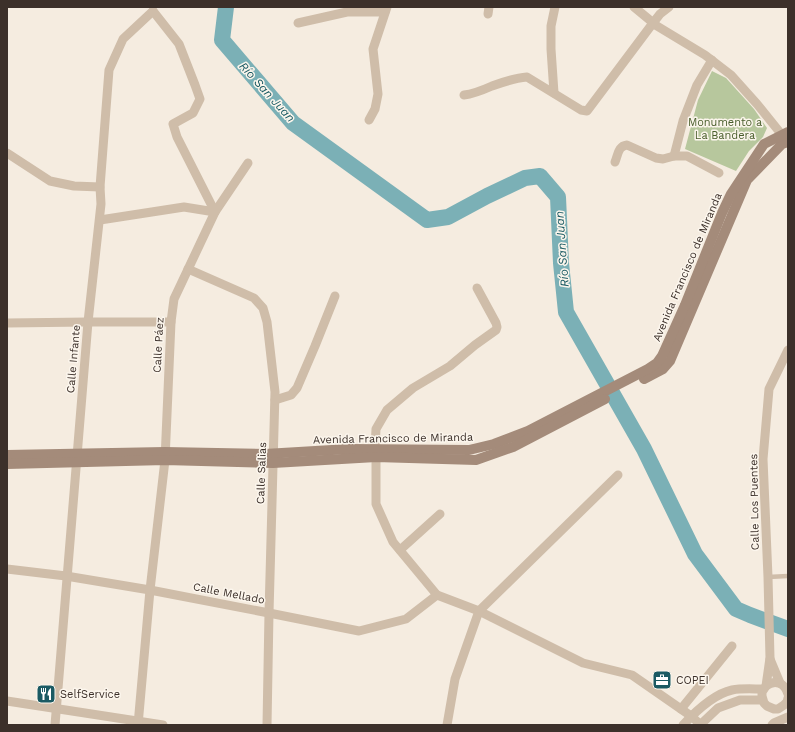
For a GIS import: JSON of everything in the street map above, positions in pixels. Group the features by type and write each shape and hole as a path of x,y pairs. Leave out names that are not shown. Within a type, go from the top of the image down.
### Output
{"main road":[{"name":"Avenida Francisco de Miranda","path":"7,464 77,458 165,456 273,458 376,453 476,460 513,447 575,410 650,372 663,369 670,361 747,180 782,144 786,136"},
{"name":"Avenida Francisco de Miranda","path":"7,455 77,458"}],"street":[{"path":"554,93 551,26 555,7"},
{"path":"634,7 653,23 712,60 731,75 786,136"},
{"path":"464,95 472,95 493,86 518,78 527,77 582,110 587,111 660,14 669,7"},
{"path":"153,9 179,44 198,92 200,99 193,113 173,124 177,137 216,212"},
{"name":"Calle Infante","path":"55,725 88,322 100,220 100,187 109,70 123,39 153,9"},
{"path":"298,23 346,10 386,10 373,49 378,94 375,109 369,120"},
{"path":"674,156 683,121 697,85 712,60"},
{"path":"615,162 620,148 623,145 627,145 656,158 663,159 674,156 688,156 719,173"},
{"path":"7,153 50,181 74,186 100,187"},
{"name":"Calle Páez","path":"138,723 150,590 165,456 171,322 174,299 216,212 248,162"},
{"path":"100,220 184,207 216,212"},
{"name":"Calle Salias","path":"188,269 254,298 263,308 267,322 275,392 269,613 268,725"},
{"path":"477,288 496,323 496,330 450,366 414,388 387,410 376,429 376,504 393,542 437,595 479,611 583,663 632,675 691,716 701,725 718,708 740,700 762,700"},
{"path":"275,400 291,395 297,388 335,296"},
{"path":"7,323 171,322"},
{"name":"Calle Los Puentes","path":"770,658 763,459 769,389 788,350"},
{"path":"447,725 455,679 479,611 618,475"},
{"path":"400,550 440,514"},
{"name":"Calle Mellado","path":"7,569 66,576 150,590 359,631 406,619 437,595"},
{"path":"681,709 732,646"},
{"path":"770,658 780,683 786,688 788,694"},
{"path":"770,658 765,687 762,692 762,700 770,708 778,709 781,708 788,698"},
{"path":"683,725 691,716 721,694 731,690 765,687 773,682 780,683"},
{"path":"7,701 138,723 163,725"},
{"path":"770,708 771,725"},
{"path":"771,725 774,722 788,717"}],"lane":[{"path":"768,577 788,576"}],"green space":[{"name":"Monumento a La Bandera","path":"712,71 726,78 754,109 767,128 763,137 749,151 736,171 685,149 698,100"}],"waterway":[{"name":"Río San Juan","path":"226,7 222,40 293,123 427,220 448,217 525,178 540,176 558,197 561,263 566,312 644,449 695,554 736,609 788,629"}],"place":[{"name":"COPEI","path":"662,680"},
{"name":"SelfService","path":"46,694"}]}
